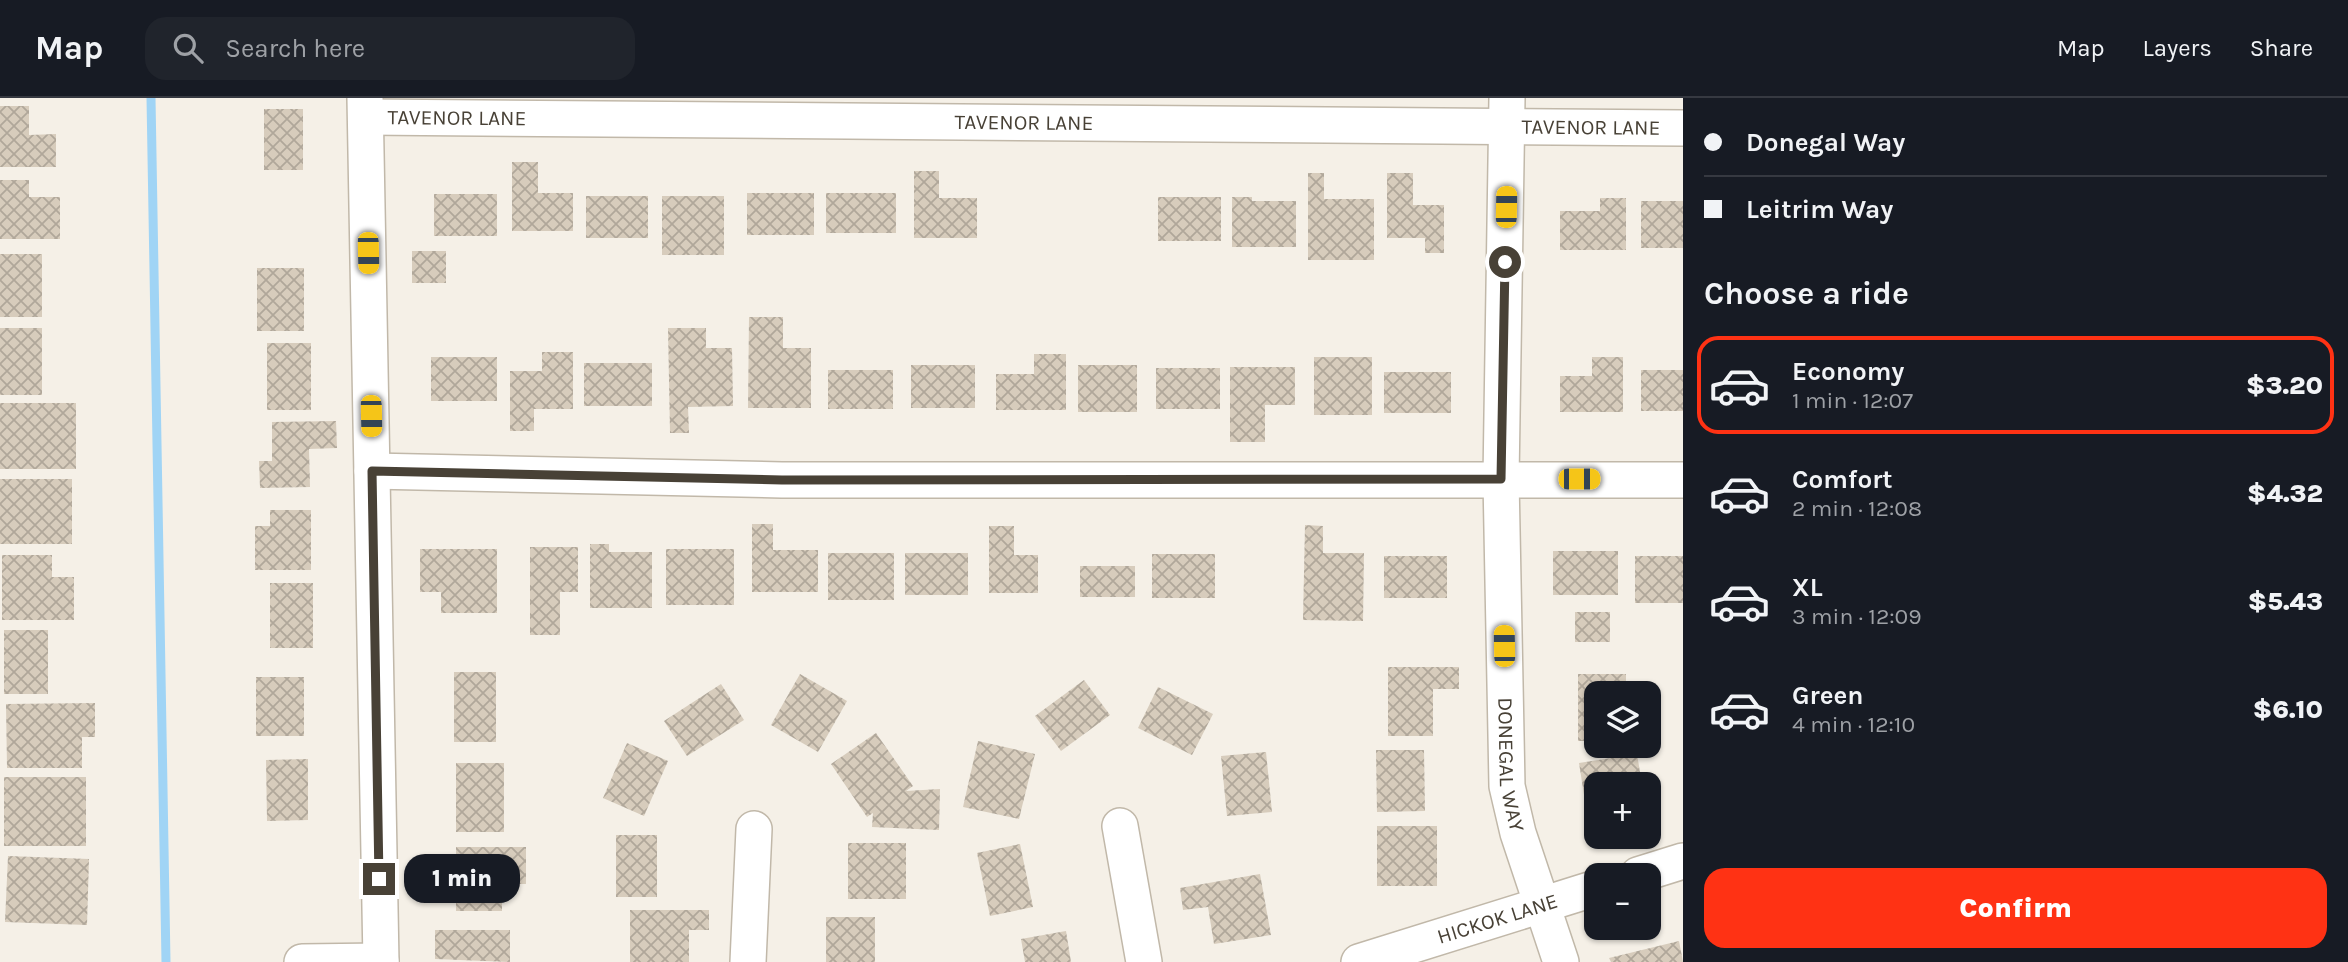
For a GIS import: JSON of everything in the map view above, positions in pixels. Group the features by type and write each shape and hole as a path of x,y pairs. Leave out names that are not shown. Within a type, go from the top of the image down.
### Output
{"street":[{"name":"TAVENOR LANE","path":"365,107 1507,112 1683,128"},
{"path":"302,962 381,962 365,107"},
{"name":"DONEGAL WAY","path":"1507,112 1501,479 1507,786 1518,833 1561,962"},
{"path":"372,471 782,480 1683,480"},
{"path":"1120,826 1144,962"},
{"path":"748,962 754,829"},
{"path":"1661,868 1683,861"},
{"name":"HICKOK LANE","path":"1359,962 1584,892"}],"building":[{"path":"0,106 29,106 29,135 56,134 56,167 0,167"},
{"path":"264,109 303,109 303,170 264,170"},
{"path":"512,162 538,162 538,193 573,193 573,231 512,231"},
{"path":"914,171 939,171 939,198 977,198 977,238 914,238"},
{"path":"1308,173 1324,173 1324,199 1374,199 1374,260 1308,260"},
{"path":"1387,173 1413,173 1413,205 1444,205 1444,253 1425,253 1425,238 1387,238"},
{"path":"0,180 29,180 29,197 60,197 60,239 0,239"},
{"path":"747,193 814,193 814,235 747,235"},
{"path":"826,193 896,193 896,233 826,233"},
{"path":"434,194 497,194 497,236 434,236"},
{"path":"586,196 648,196 648,238 586,238"},
{"path":"662,196 724,196 724,255 662,255"},
{"path":"1158,197 1221,197 1221,241 1158,241"},
{"path":"1232,197 1252,197 1252,201 1296,201 1296,247 1232,247"},
{"path":"1600,198 1626,198 1626,250 1560,250 1560,211 1600,211"},
{"path":"1641,201 1683,201 1683,248 1641,248"},
{"path":"412,251 446,251 446,283 412,283"},
{"path":"0,254 42,254 42,317 0,317"},
{"path":"257,268 304,268 304,331 257,331"},
{"path":"749,317 783,317 783,348 811,348 811,408 748,408"},
{"path":"0,328 42,328 42,395 0,395"},
{"path":"668,328 706,328 706,348 732,348 733,406 688,407 689,433 670,433"},
{"path":"267,343 311,343 311,410 267,410"},
{"path":"542,352 573,352 573,409 534,409 534,431 510,431 510,371 542,371"},
{"path":"1034,354 1066,354 1066,410 996,410 996,374 1034,374"},
{"path":"431,357 497,357 497,401 431,401"},
{"path":"1314,357 1372,357 1372,415 1314,415"},
{"path":"1592,357 1623,357 1623,412 1560,412 1560,376 1592,376"},
{"path":"584,363 652,363 652,406 584,406"},
{"path":"911,365 975,365 975,408 911,408"},
{"path":"1078,365 1137,365 1137,412 1078,412"},
{"path":"1230,367 1295,367 1295,405 1265,405 1265,442 1230,442"},
{"path":"1156,368 1220,368 1220,409 1156,409"},
{"path":"828,370 893,370 893,409 828,409"},
{"path":"1641,370 1683,370 1683,411 1641,411"},
{"path":"1384,372 1451,372 1451,413 1384,413"},
{"path":"0,403 76,403 76,469 0,469"},
{"path":"336,421 337,448 309,449 310,487 260,488 259,461 272,461 272,422"},
{"path":"0,479 72,479 72,544 0,544"},
{"path":"270,510 311,510 311,570 255,570 255,526 270,526"},
{"path":"752,524 773,524 773,550 818,550 818,592 752,592"},
{"path":"1305,525 1323,526 1323,553 1364,553 1363,621 1303,620"},
{"path":"989,526 1014,526 1014,555 1038,555 1038,593 989,593"},
{"path":"590,544 609,544 609,552 652,552 652,608 590,608"},
{"path":"530,547 578,547 578,592 560,592 560,635 530,635"},
{"path":"420,549 497,549 497,613 441,613 441,592 420,592"},
{"path":"666,549 734,549 734,605 666,605"},
{"path":"1553,551 1618,551 1618,595 1553,595"},
{"path":"828,553 894,553 894,600 828,600"},
{"path":"905,553 968,553 968,595 905,595"},
{"path":"1152,554 1215,554 1215,598 1152,598"},
{"path":"2,555 52,555 52,577 74,577 74,620 2,620"},
{"path":"1384,556 1447,556 1447,598 1384,598"},
{"path":"1635,556 1683,556 1683,603 1635,603"},
{"path":"1080,566 1135,566 1135,597 1080,597"},
{"path":"270,583 313,583 313,648 270,648"},
{"path":"1575,612 1610,612 1610,642 1575,642"},
{"path":"4,630 48,630 48,694 4,694"},
{"path":"1388,667 1459,667 1459,689 1433,689 1433,736 1388,736"},
{"path":"454,672 496,672 496,742 454,742"},
{"path":"800,674 847,701 818,752 771,725"},
{"path":"1578,674 1626,674 1626,681 1584,681 1584,741 1578,741"},
{"path":"256,677 304,677 304,736 256,736"},
{"path":"1084,680 1110,715 1061,751 1035,716"},
{"path":"721,684 744,720 687,756 664,721"},
{"path":"1158,687 1213,714 1192,755 1138,728"},
{"path":"95,703 95,737 82,737 82,768 7,768 6,704"},
{"path":"876,733 913,786 906,791 940,789 939,830 872,827 873,813 867,817 831,764"},
{"path":"978,741 1035,754 1019,819 963,807"},
{"path":"627,743 668,761 644,816 603,798"},
{"path":"1376,750 1424,750 1425,811 1377,812"},
{"path":"1266,752 1272,812 1227,816 1221,756"},
{"path":"1611,758 1638,758 1640,772 1584,772 1584,795 1579,763"},
{"path":"308,759 308,820 267,821 266,760"},
{"path":"456,763 504,763 504,832 456,832"},
{"path":"4,777 86,777 86,846 4,846"},
{"path":"1377,826 1437,826 1437,886 1377,886"},
{"path":"616,835 657,835 657,897 616,897"},
{"path":"848,843 906,843 906,899 848,899"},
{"path":"1020,844 1033,907 990,916 977,853"},
{"path":"456,847 526,847 526,884 502,884 502,911 456,911"},
{"path":"8,856 89,859 87,925 5,922"},
{"path":"1260,874 1271,935 1214,944 1208,907 1183,910 1180,888"},
{"path":"630,910 709,910 709,930 689,930 689,962 630,962"},
{"path":"826,917 875,917 875,962 826,962"},
{"path":"435,930 510,930 510,962 435,959"},
{"path":"1066,931 1071,962 1025,962 1021,939"},
{"path":"1679,941 1683,962 1611,962 1609,958"}],"waterway":[{"path":"151,98 166,962"}],"route":[{"path":"379,879 372,471 782,480 1501,479 1505,262"}]}
